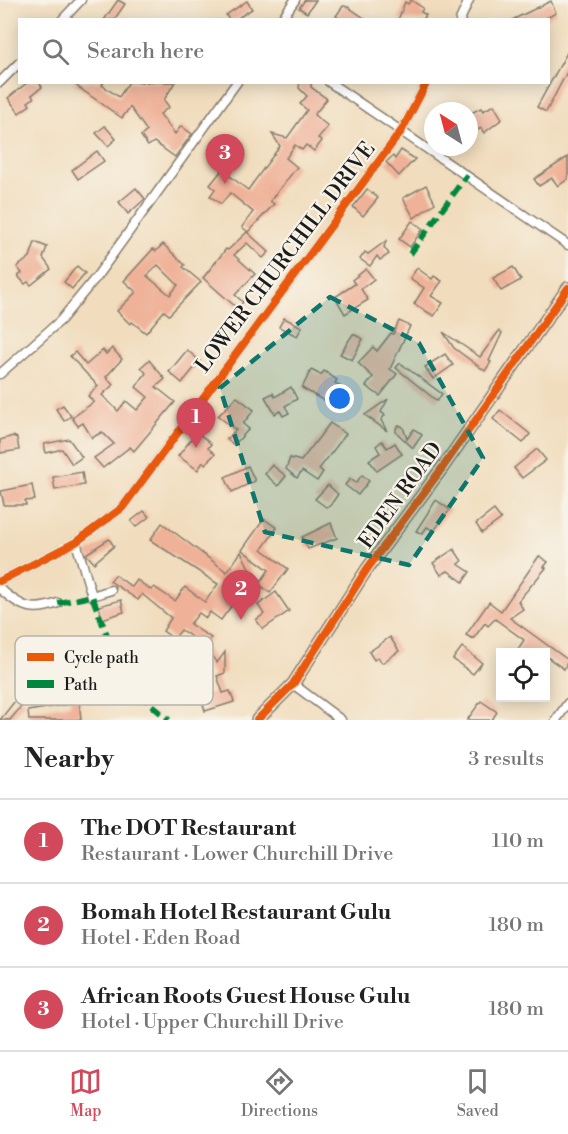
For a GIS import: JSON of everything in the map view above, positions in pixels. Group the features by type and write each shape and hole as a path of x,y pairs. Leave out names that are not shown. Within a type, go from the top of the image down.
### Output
{"street":[{"path":"64,18 81,0"},
{"path":"282,18 295,0"},
{"path":"461,18 469,0"},
{"path":"0,82 18,64"},
{"path":"0,374 61,320 97,276 236,84"},
{"path":"332,84 568,245"},
{"name":"LOWER CHURCHILL DRIVE","path":"0,581 76,542 122,508 402,130 426,84"},
{"name":"EDEN ROAD","path":"257,720 293,684 367,569 443,467 568,288"},
{"path":"76,542 92,596 111,590"},
{"path":"0,589 24,607 41,609 58,603"},
{"path":"293,684 341,720"},
{"path":"556,720 568,703"}],"highlighted area":[{"path":"330,297 419,343 483,458 409,565 265,532 220,388"}],"building":[{"path":"118,0 125,4 115,18 105,18"},
{"path":"305,0 316,0 307,13 299,8"},
{"path":"411,0 423,8 421,12 426,15 424,18 399,18 405,2 408,4"},
{"path":"247,1 252,9 238,18 228,18 226,15"},
{"path":"551,1 556,13 547,18 516,18"},
{"path":"343,6 364,18 339,18 336,16"},
{"path":"568,51 568,70 546,112 537,107"},
{"path":"26,84 40,84 42,87 32,95 34,98 28,102 30,105 19,113 8,98"},
{"path":"74,84 103,84 119,97 128,84 174,84 164,100 169,107 160,114 175,134 181,126 192,134 175,157 154,142 148,146 141,136 147,131 130,107 122,118"},
{"path":"300,84 311,84 311,87 327,99 314,115 328,126 318,138 322,141 314,151 306,145 302,150 295,145 286,158 297,167 270,201 274,204 248,232 242,227 253,212 230,193 221,204 210,196 215,189 210,185 222,170 248,190 280,146 272,134 287,138 307,110 300,104 307,96 299,88"},
{"path":"494,105 502,119 484,133 481,128 478,130 478,110 481,108 483,111"},
{"path":"105,126 116,139 108,146 96,133"},
{"path":"401,150 415,159 399,176 386,162 393,156 395,159"},
{"path":"97,151 104,161 78,179 72,170"},
{"path":"568,157 568,179 558,186 552,178 539,186 534,179"},
{"path":"426,185 435,203 414,218 403,198"},
{"path":"136,188 145,199 128,214 119,202"},
{"path":"367,189 378,198 363,216 353,207"},
{"path":"412,221 423,229 410,247 399,239"},
{"path":"247,232 269,252 263,258 247,243 234,255 255,274 235,295 243,302 237,308 203,278 226,249 228,250"},
{"path":"386,241 384,247 389,254 380,260 377,256 370,266 360,259 365,252 368,254"},
{"path":"35,242 47,247 43,258 51,269 31,285 28,282 25,284 18,276 22,273 17,267 30,257"},
{"path":"163,244 185,265 183,267 201,282 169,315 164,311 146,333 132,322 130,324 117,311 136,292 124,281 153,249 156,251","holes":["158,265 178,285 170,295 147,276"]},
{"path":"77,266 85,273 72,289 64,282"},
{"path":"513,267 521,280 501,291 493,278"},
{"path":"417,268 432,279 434,276 442,281 431,296 443,303 434,316 414,304 424,288 410,278"},
{"path":"366,269 374,279 361,289 368,300 345,314 335,297 355,284 352,280"},
{"path":"284,318 302,327 297,336 279,327"},
{"path":"399,321 410,326 390,369 397,374 380,396 366,386 373,377 358,363 373,347 377,351 391,333 393,334"},
{"path":"499,331 502,333 489,361 491,362 485,371 454,348 443,332 480,357"},
{"path":"353,334 363,339 352,360 340,354"},
{"path":"112,348 122,359 106,377 113,385 102,395 118,411 126,401 137,410 148,397 136,387 146,373 141,367 149,360 165,379 156,387 175,402 134,451 130,447 103,468 94,458 114,444 102,432 92,438 83,423 78,426 72,418 94,402 88,396 98,386 70,356 75,352 86,365 103,350 106,354"},
{"path":"187,350 200,361 182,383 169,372"},
{"path":"445,354 453,365 433,379 425,367"},
{"path":"400,363 442,394 437,401 396,368"},
{"path":"311,370 321,375 324,371 337,380 335,383 350,393 344,400 330,391 324,401 302,388"},
{"path":"291,387 297,399 285,406 289,413 283,416 280,411 275,414 265,397 273,393 275,397"},
{"path":"237,397 254,410 243,424 249,429 234,445 227,439 236,430 218,416"},
{"path":"388,399 381,412 385,415 381,420 387,431 365,415"},
{"path":"63,405 71,416 64,421 56,409"},
{"path":"500,410 530,434 523,443 493,419"},
{"path":"330,423 346,434 319,469 323,472 317,481 302,471 297,478 286,469 290,458 301,461"},
{"path":"399,425 403,427 407,439 414,429 422,435 413,448 396,432"},
{"path":"197,432 211,444 208,448 215,454 205,464 203,462 198,470 178,456"},
{"path":"13,436 17,438 19,450 0,453 0,440"},
{"path":"69,439 82,457 72,464 62,449 46,453 44,444"},
{"path":"382,441 387,448 395,443 402,454 377,471 369,460 380,453 376,446"},
{"path":"537,449 546,460 522,478 514,468"},
{"path":"272,465 286,476 278,486 265,474"},
{"path":"248,466 255,481 232,492 225,477"},
{"path":"82,472 84,485 55,490 53,477"},
{"path":"362,475 369,481 358,495 345,485 350,479 356,483"},
{"path":"32,485 35,500 25,501 26,505 4,505 1,491"},
{"path":"328,485 338,494 330,506 326,507 315,499"},
{"path":"436,500 450,510 434,531 427,527 422,534 416,531"},
{"path":"494,510 501,519 482,533 476,524"},
{"path":"144,511 149,517 136,527 131,521"},
{"path":"264,519 277,528 262,549 288,569 270,593 259,584 269,570 242,550"},
{"path":"162,523 227,572 241,552 252,574 252,579 245,583 239,582 231,593 238,597 221,620 210,612 206,618 199,613 190,624 208,636 190,636 181,630 176,636 170,636 163,631 171,618 142,594 138,600 110,581 115,575 132,587 137,580 151,590 154,587 175,601 185,587 205,602 218,584 150,540"},
{"path":"331,523 337,538 308,549 302,537"},
{"path":"109,539 114,546 94,563 86,554"},
{"path":"454,549 462,561 458,564 470,572 463,582 448,571 441,575 433,563"},
{"path":"539,556 548,562 544,567 546,568 518,601 523,609 510,618 568,660 564,669 550,659 550,648 519,648 524,640 495,619 488,626 485,623 473,639 466,635 489,602 501,611"},
{"path":"276,592 289,611 263,629 256,620 264,614 258,605"},
{"path":"121,600 124,612 102,619 99,606"},
{"path":"390,637 399,651 382,663 378,657 374,660 369,652"},
{"path":"462,647 482,663 473,674 453,659"},
{"path":"225,652 225,673 217,676 223,693 230,691 234,702 205,711 203,705 213,705 213,658 217,663"},
{"path":"15,701 15,705 22,705 10,720 0,720"},
{"path":"481,701 497,712 492,720 467,720"},
{"path":"80,705 81,720 29,720 28,711"}],"marked path":[{"path":"410,254 467,175"},
{"path":"58,603 92,596 107,636"},
{"path":"151,705 169,720"}],"cycle path":[{"path":"0,581 76,542 122,508 402,130 426,84"},
{"path":"257,720 293,684 367,569 443,467 568,288"}],"place":[{"name":"African Roots Guest House Gulu","path":"225,184"},
{"name":"The DOT Restaurant","path":"196,448"},
{"name":"Bomah Hotel Restaurant Gulu","path":"241,620"}]}
